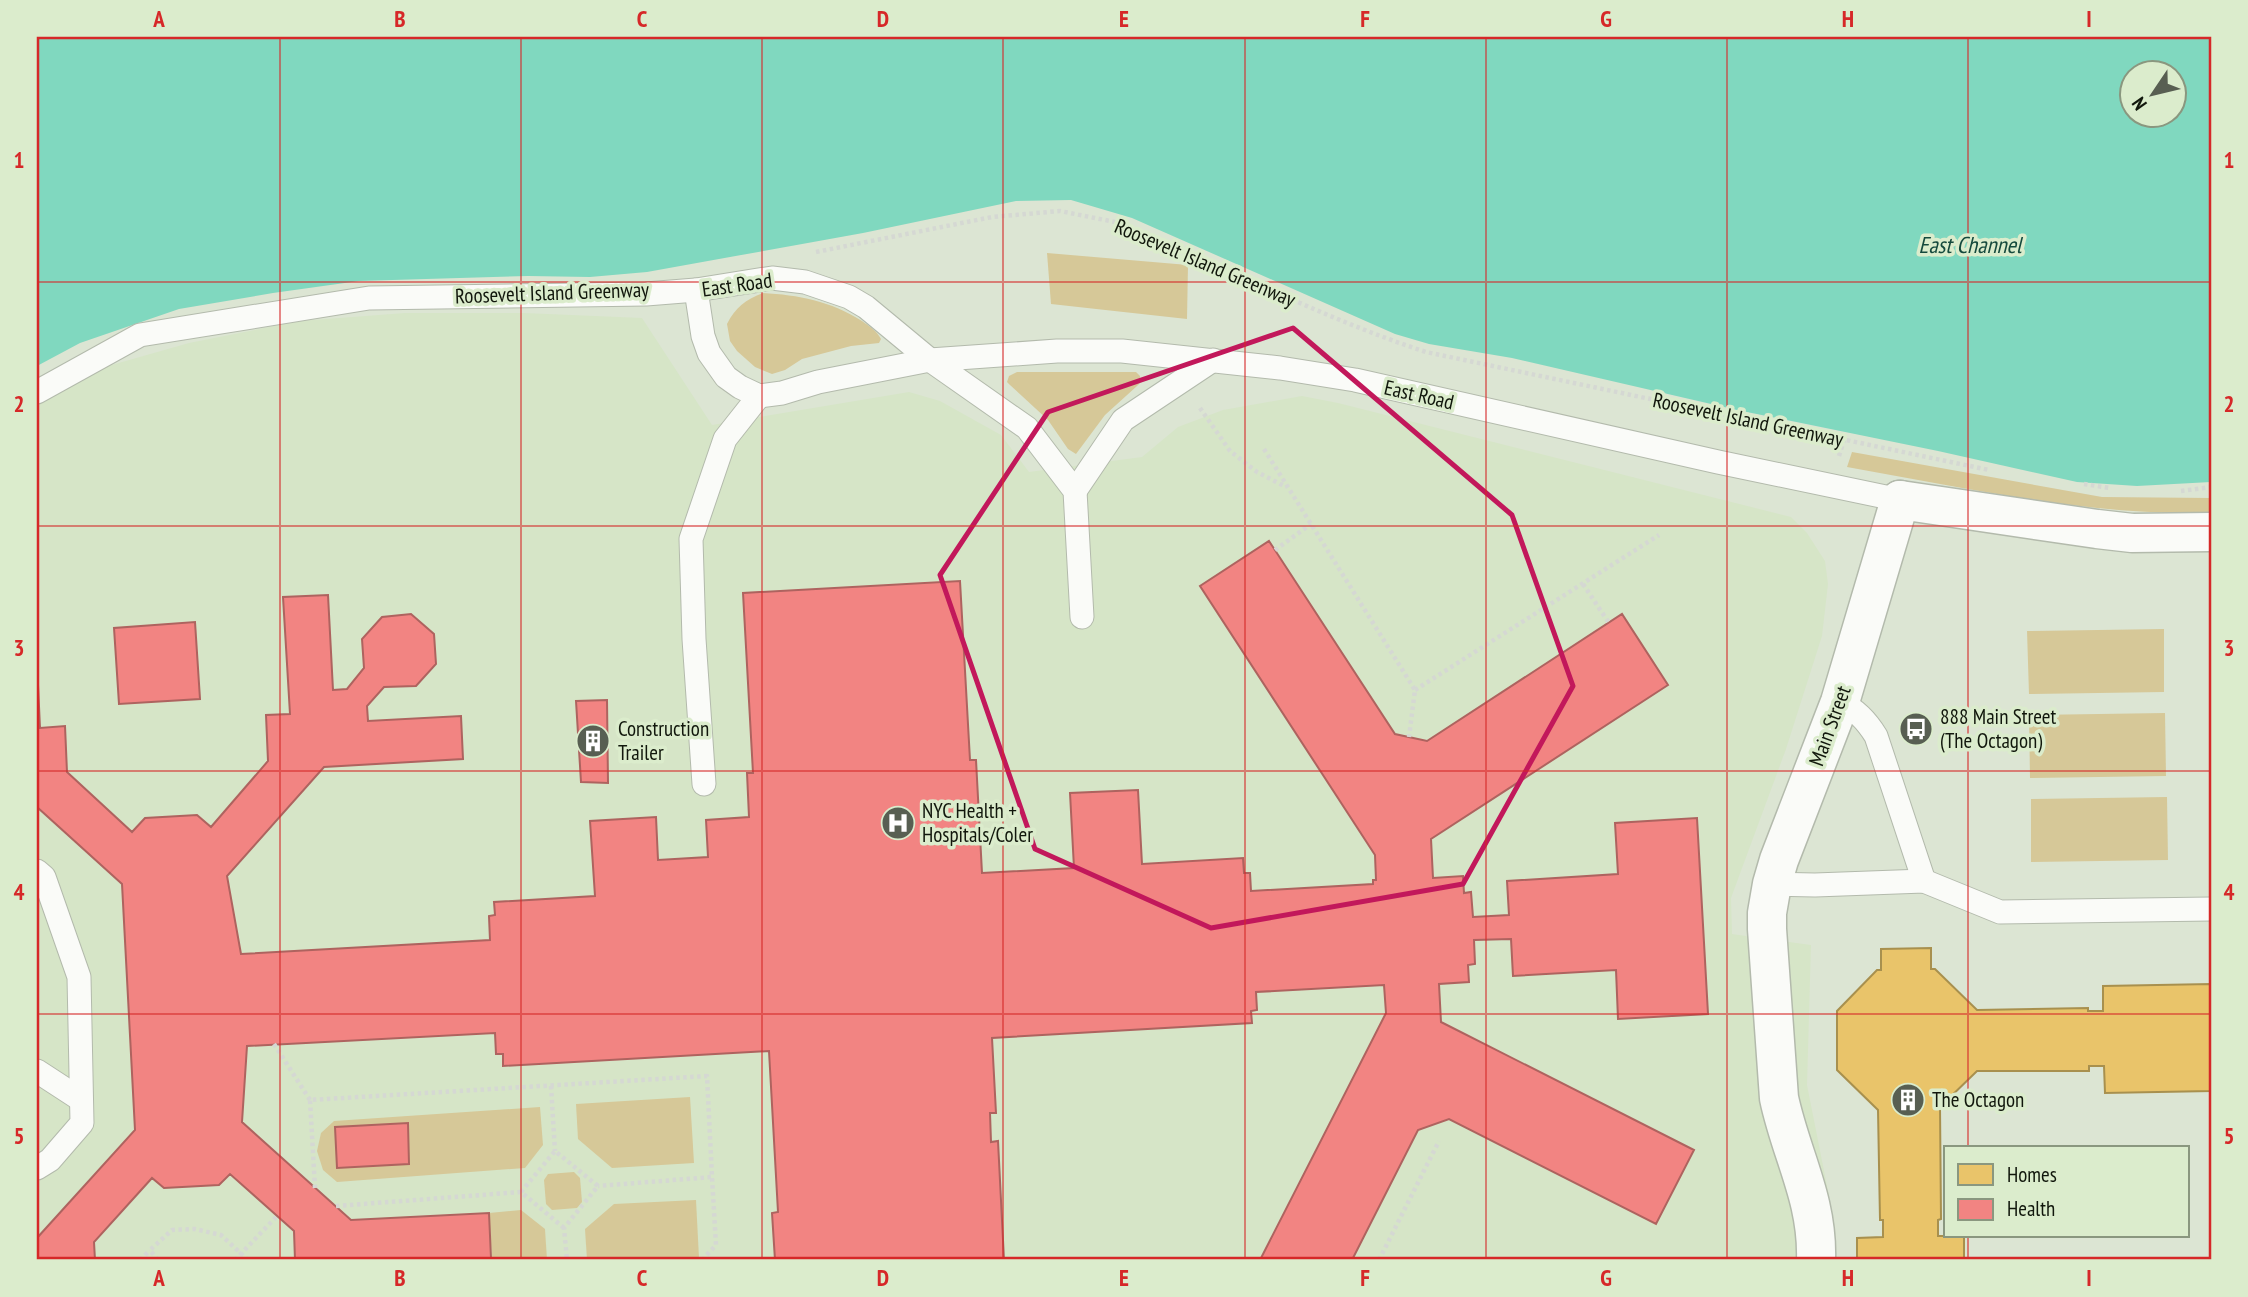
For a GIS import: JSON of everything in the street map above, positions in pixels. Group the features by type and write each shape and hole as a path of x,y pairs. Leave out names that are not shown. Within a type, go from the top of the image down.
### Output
{"street":[{"path":"1900,500 2097,530 2132,533 2211,531"},
{"name":"Main Street","path":"1816,1260 1813,1210 1783,1119 1779,1098 1767,913 1779,860 1840,702 1900,500"}],"lane":[{"name":"East Road","path":"646,294 696,290 772,278 805,282 849,297 866,307 930,360"},
{"path":"696,290 703,336 709,354 726,377 760,396 725,439 691,539 694,639 704,784"},
{"name":"Roosevelt Island Greenway","path":"37,392 140,335 369,298 646,294"},
{"name":"East Road","path":"760,396 930,360 1056,351 1122,351 1280,368 1355,380 1900,500"},
{"path":"930,360 1027,428 1075,491 1082,617"},
{"path":"1075,491 1123,420 1213,360"},
{"path":"1840,702 1853,708 1876,736 1924,881"},
{"path":"37,871 44,877 79,977 82,1123 50,1160 37,1168"},
{"path":"1772,884 1924,881 2000,912 2211,909"},
{"path":"37,1071 80,1099"}],"path":[{"name":"Roosevelt Island Greenway","path":"816,252 992,217 1060,211 1084,214 1143,233 1326,316 1426,352 1993,471"},
{"path":"1200,408 1230,451 1257,472 1287,487"},
{"path":"1264,449 1415,690 1409,737"},
{"path":"2074,483 2115,489"},
{"path":"2171,492 2211,487"},
{"path":"1275,550 1311,524"},
{"path":"1415,690 1659,535"},
{"path":"1583,584 1609,623"},
{"path":"274,1044 310,1100 315,1188"},
{"path":"310,1100 707,1076 716,1245 702,1260"},
{"path":"521,1192 555,1151 551,1086"},
{"path":"1379,1260 1438,1141"},
{"path":"555,1151 598,1186 712,1177"},
{"path":"566,1260 564,1227 598,1186"},
{"path":"336,1206 521,1192 564,1227"},
{"path":"235,1260 277,1216"},
{"path":"140,1260 172,1230 195,1228 221,1235 248,1260"},
{"path":"150,1250 158,1260"}],"highlighted area":[{"path":"1293,328 1512,515 1573,686 1463,884 1211,928 1035,849 940,575 1048,412"}],"shaded area":[{"path":"1047,253 1188,265 1187,319 1051,304"},
{"path":"763,293 802,297 838,308 867,325 881,339 879,343 851,346 802,359 785,370 772,374 755,367 737,351 730,341 727,324 742,305"},
{"name":"NYC Health + Hospitals/Coler","path":"405,313 524,313 642,318 712,425 909,392 940,401 1001,435 1029,472 1142,457 1178,427 1223,410 1302,396 1791,517 1807,533 1825,561 1828,584 1822,636 1786,749 1731,898 1732,934 1811,945 1807,1085 1829,1196 1827,1260 37,1260 37,402 94,370 189,343 300,321"},
{"path":"1017,372 1136,372 1140,376 1140,383 1105,415 1076,454 1068,449 1048,420 1007,382 1009,376"},
{"path":"1852,452 2102,497 2211,498 2211,513 2120,510 1983,492 1847,467"},
{"path":"2164,629 2164,692 2029,694 2027,631"},
{"path":"2165,713 2166,776 2030,778 2029,715"},
{"path":"2167,797 2168,860 2031,862 2031,799"},
{"path":"690,1097 694,1163 612,1168 578,1139 576,1104"},
{"path":"540,1107 543,1145 525,1168 337,1182 323,1170 317,1151 321,1133 334,1121"},
{"path":"574,1172 580,1178 582,1202 577,1208 552,1210 546,1204 544,1180 548,1174"},
{"path":"696,1200 699,1258 587,1260 585,1229 614,1204"},
{"path":"521,1210 545,1229 547,1260 492,1260 489,1213"}],"water":[{"name":"East Channel","path":"37,37 2211,37 2211,482 2137,486 2077,482 1737,410 1512,358 1429,344 1395,334 1132,218 1071,200 1016,201 863,233 647,272 590,277 359,281 273,293 179,309 80,343 37,366"}],"building: Homes":[{"name":"The Octagon","path":"1931,948 1931,969 1935,969 1977,1010 2088,1008 2088,1011 2103,1011 2103,986 2211,984 2211,1091 2105,1093 2104,1066 2089,1066 2089,1071 1977,1071 1940,1107 1941,1219 1938,1220 1938,1236 1964,1238 1964,1260 1857,1260 1857,1238 1883,1237 1883,1220 1880,1220 1878,1110 1837,1070 1837,1011 1877,970 1881,970 1881,949"}],"building: Health":[{"path":"1269,541 1395,734 1427,741 1622,614 1668,685 1431,839 1433,878 1463,876 1464,893 1471,892 1473,917 1509,915 1507,881 1618,874 1615,823 1697,818 1708,1014 1618,1019 1616,970 1513,976 1511,939 1474,940 1475,964 1468,965 1469,982 1439,984 1441,1022 1694,1150 1656,1224 1449,1119 1418,1130 1352,1260 1260,1260 1386,1013 1384,985 1256,992 1257,1010 1251,1011 1252,1023 992,1038 996,1113 990,1113 991,1142 998,1141 1004,1260 775,1260 772,1213 778,1212 769,1051 503,1066 503,1054 496,1054 495,1033 247,1046 242,1122 351,1220 489,1213 491,1258 295,1260 294,1231 230,1174 219,1185 164,1188 152,1178 94,1242 95,1260 37,1260 37,1238 135,1130 122,884 37,807 37,663 40,728 65,726 67,772 132,832 145,818 197,815 211,827 268,761 266,715 290,714 283,597 328,595 333,690 347,689 364,668 362,639 382,617 411,614 434,634 436,664 416,686 384,687 367,706 368,721 461,716 463,759 324,767 227,876 241,954 490,940 489,916 495,915 494,902 595,896 590,821 656,817 658,860 708,857 706,820 749,817 747,773 753,773 743,593 960,581 970,760 976,760 982,873 1074,868 1070,793 1138,790 1142,864 1243,858 1244,873 1250,873 1251,891 1373,884 1373,880 1376,880 1375,855 1200,586"},
{"path":"195,622 200,699 119,704 114,628"},
{"name":"Construction Trailer","path":"607,700 608,783 581,782 576,701"},
{"path":"408,1123 409,1164 337,1168 335,1127"}],"place":[{"name":"888 Main Street (The Octagon)","path":"1916,729"},
{"name":"Construction Trailer","path":"593,741"},
{"name":"NYC Health + Hospitals/Coler","path":"898,823"},
{"name":"The Octagon","path":"1908,1100"}]}
